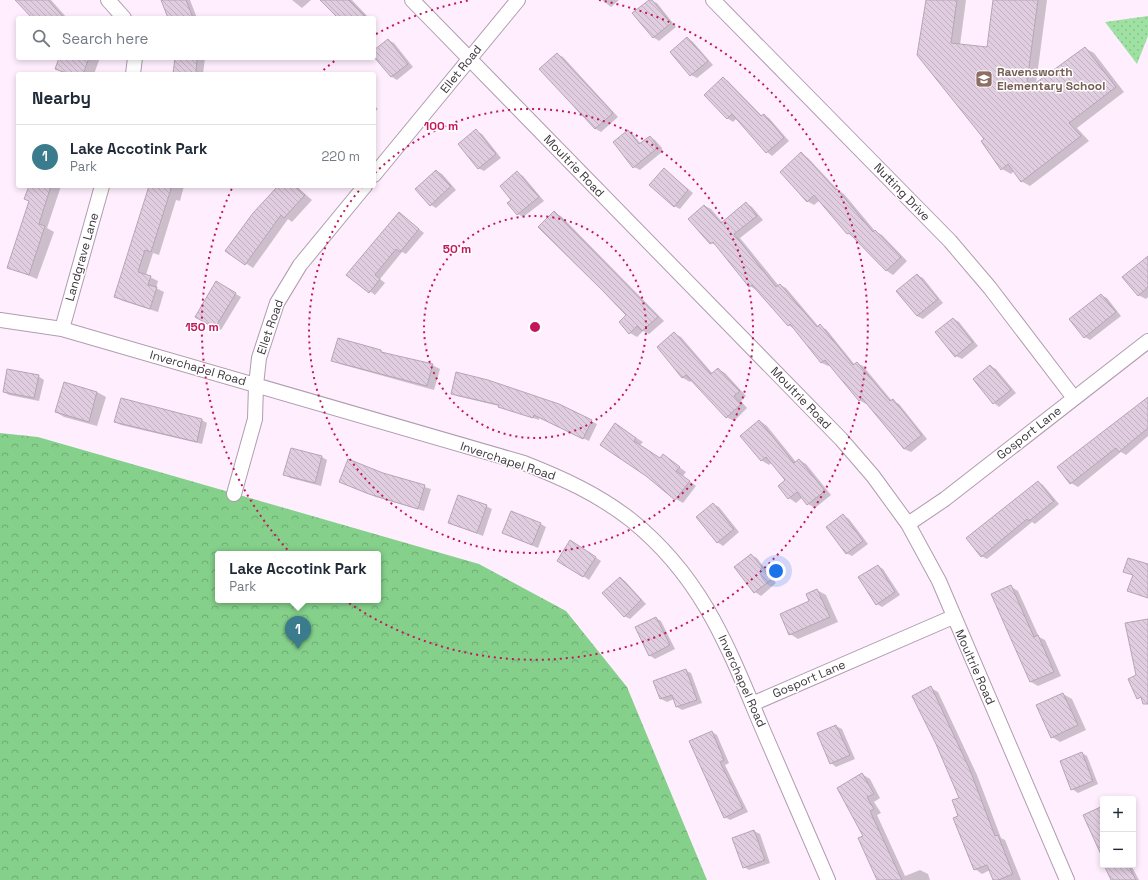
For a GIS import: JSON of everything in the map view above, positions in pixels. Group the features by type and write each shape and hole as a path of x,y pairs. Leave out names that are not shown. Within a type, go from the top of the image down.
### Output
{"street":[{"path":"108,0 122,16"},
{"name":"Moultrie Road","path":"412,0 841,439 873,476 908,524 939,580 1067,880"},
{"name":"Ellet Road","path":"376,173 518,0"},
{"name":"Nutting Drive","path":"713,0 950,241 990,288 1074,398"},
{"path":"133,72 135,60"},
{"name":"Landgrave Lane","path":"62,329 101,188"},
{"name":"Ellet Road","path":"234,494 255,419 256,385 259,358 268,324 280,296 300,265 363,188"},
{"name":"Inverchapel Road","path":"0,320 62,329 524,463 567,480 605,502 631,520 654,541 675,563 695,588 718,627 828,880"},
{"name":"Gosport Lane","path":"908,524 944,499 1148,341"},
{"name":"Gosport Lane","path":"752,704 954,617"}],"green space":[{"path":"1148,16 1148,36 1137,64 1105,22"},
{"path":"0,433 38,437 479,564 566,611 627,687 707,880 0,880"}],"building":[{"path":"15,0 48,0 62,16 30,16"},
{"path":"161,0 186,0 192,16 167,16"},
{"path":"320,0 349,0 365,16 336,16"},
{"path":"649,0 652,0 671,23 653,38 632,13"},
{"path":"926,0 957,0 951,43 987,47 993,0 1038,0 1026,90 1085,47 1116,87 1069,123 1081,136 1021,182 1008,164 1001,170 981,141 984,139 917,55"},
{"path":"687,37 708,61 690,76 670,52"},
{"path":"388,39 408,64 391,77 376,59 376,48"},
{"path":"557,53 613,113 595,129 539,69"},
{"path":"58,60 88,60 84,72 63,72 55,69"},
{"path":"175,60 197,60 196,72 173,72"},
{"path":"723,77 761,116 764,114 784,138 766,153 732,114 727,119 704,95"},
{"path":"476,129 496,154 478,169 458,144"},
{"path":"628,130 639,144 650,136 656,144 656,149 633,168 613,142"},
{"path":"801,152 836,190 837,189 873,232 875,230 901,257 886,271 849,233 847,234 814,195 807,202 780,172"},
{"path":"664,168 688,190 674,207 649,185"},
{"path":"436,170 451,186 430,206 415,189"},
{"path":"517,171 539,197 517,215 507,203 511,200 500,186"},
{"path":"28,188 50,188 39,224 45,226 29,275 7,268 29,201 24,199"},
{"path":"148,188 171,188 151,252 145,250 138,272 151,276 148,285 157,287 150,309 114,297"},
{"path":"276,188 297,188 305,195 284,218 281,215 245,265 225,251 253,213"},
{"path":"746,202 757,216 734,234 776,287 780,284 817,327 820,324 853,365 857,362 890,401 893,399 922,435 904,449 862,398 859,401 825,360 821,363 790,324 788,326 752,285 749,287 713,242 710,244 688,219 704,205 721,223"},
{"path":"554,211 658,317 642,331 637,326 629,334 619,322 626,315 538,227"},
{"path":"399,212 419,229 400,252 396,249 375,275 380,279 369,293 346,275"},
{"path":"1148,256 1148,287 1138,296 1122,277"},
{"path":"917,274 938,299 917,316 896,291"},
{"path":"216,281 236,293 215,328 195,317"},
{"path":"1101,294 1116,312 1084,338 1069,319"},
{"path":"953,318 973,342 955,357 935,332"},
{"path":"674,332 711,374 718,368 740,391 734,396 741,404 726,418 686,375 682,378 657,347"},
{"path":"338,338 381,350 381,352 433,364 427,386 331,361"},
{"path":"990,365 1011,390 993,404 973,379"},
{"path":"7,369 39,375 34,398 3,392"},
{"path":"456,372 488,380 559,404 592,420 583,439 534,415 533,418 498,407 499,405 451,394"},
{"path":"64,382 97,392 89,422 55,412"},
{"path":"1148,397 1148,428 1119,452 1116,448 1070,484 1057,467"},
{"path":"121,398 202,419 197,442 114,422"},
{"path":"759,420 794,463 799,459 825,491 807,505 797,492 788,499 778,486 785,480 766,457 761,461 740,436"},
{"path":"615,423 636,438 634,441 660,458 663,454 680,467 676,471 690,481 675,500 646,476 600,445"},
{"path":"291,448 322,456 315,483 283,475"},
{"path":"348,459 383,473 425,485 418,509 369,494 339,482"},
{"path":"1038,481 1054,501 1029,521 1027,519 981,557 966,538"},
{"path":"458,495 487,505 477,533 448,523"},
{"path":"713,503 734,529 717,543 696,517"},
{"path":"511,511 541,523 532,545 502,533"},
{"path":"843,514 863,541 846,554 826,527"},
{"path":"570,540 596,557 583,577 557,561"},
{"path":"751,554 772,579 754,593 734,567"},
{"path":"1128,558 1148,564 1148,598 1127,591 1133,575 1123,572"},
{"path":"878,565 895,592 876,605 858,577"},
{"path":"620,577 641,600 624,617 602,593"},
{"path":"1011,585 1034,637 1038,635 1054,672 1030,682 991,594"},
{"path":"817,589 830,617 789,635 780,614 809,601 806,594"},
{"path":"656,617 670,645 649,656 635,627"},
{"path":"1148,619 1148,704 1143,704 1141,697 1137,699 1128,679 1136,675 1125,623"},
{"path":"686,669 697,700 676,707 672,695 660,699 653,681"},
{"path":"931,686 970,770 995,836 998,835 1013,874 998,880 993,880 987,865 974,870 953,818 958,816 952,800 959,798 936,744 912,696"},
{"path":"1063,693 1078,725 1051,738 1036,705"},
{"path":"836,725 850,755 830,764 817,733"},
{"path":"712,731 724,760 720,762 743,808 724,818 689,741"},
{"path":"1082,752 1093,781 1071,790 1060,761"},
{"path":"862,773 874,794 867,797 874,809 870,811 902,880 877,880 858,838 863,836 837,788"},
{"path":"1100,807 1100,852 1083,815"},
{"path":"754,830 765,860 743,868 732,838"},
{"path":"1105,868 1130,868 1136,880 1111,880"}],"place":[{"name":"Ravensworth Elementary School","path":"984,79"},
{"name":"Lake Accotink Park","path":"298,649"}]}
